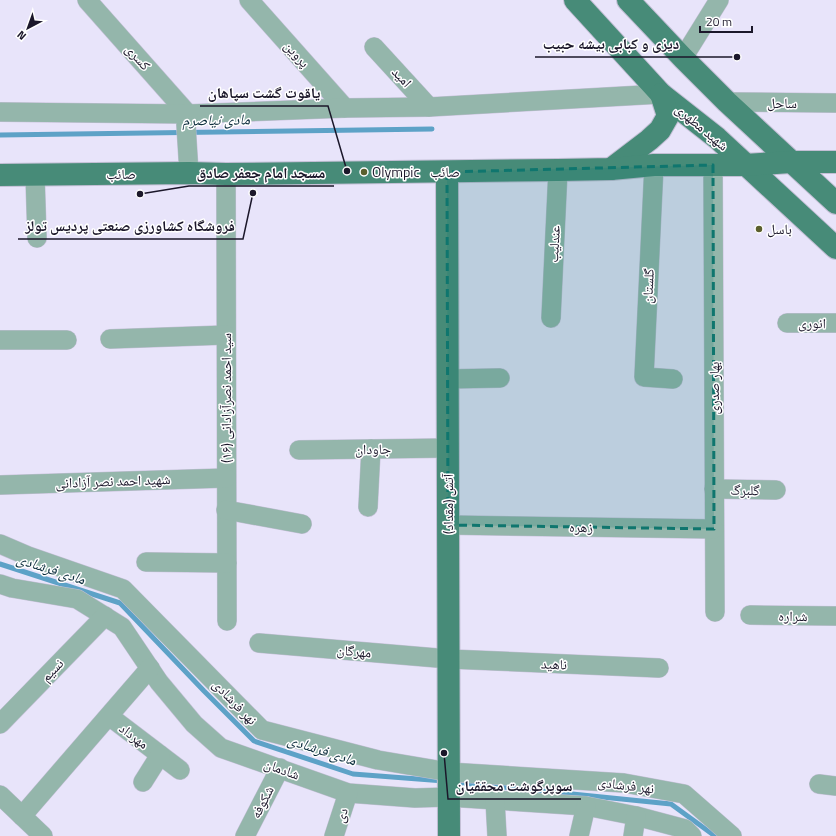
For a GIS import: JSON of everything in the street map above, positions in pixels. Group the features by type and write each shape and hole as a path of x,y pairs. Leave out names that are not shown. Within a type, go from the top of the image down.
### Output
{"main road":[{"name":"شهید مطهری","path":"575,0 661,94 717,138 836,248"},
{"path":"628,0 727,102 836,203"},
{"path":"611,169 660,130 668,116 661,94"},
{"path":"791,162 836,162"},
{"name":"صائب","path":"0,175 447,172 611,169 654,166 791,162"},
{"name":"آتش (مقداد)","path":"447,172 449,660 453,786 450,836"}],"street":[{"name":"کسری","path":"87,0 187,126"},
{"name":"پروین","path":"249,0 346,108"},
{"path":"683,58 719,0"},
{"name":"امید","path":"374,46 429,107"},
{"path":"0,112 187,126 346,108 429,107 661,94"},
{"name":"ساحل","path":"727,102 836,103"},
{"path":"187,126 189,173"},
{"name":"بهار صدری","path":"713,165 714,612"},
{"name":"گلستان","path":"654,166 644,377 673,379"},
{"name":"عندلیب","path":"550,318 558,170"},
{"name":"سید احمد نصرآزادانی (۱۶)","path":"226,174 227,621"},
{"path":"35,175 37,238"},
{"name":"انوری","path":"787,323 836,323"},
{"path":"110,340 226,335"},
{"path":"0,340 67,340"},
{"path":"448,379 500,378"},
{"name":"جاودان","path":"299,450 448,448"},
{"path":"368,507 371,450"},
{"name":"شهید احمد نصر آزادانی","path":"0,485 226,478"},
{"name":"گلبرگ","path":"714,489 776,490"},
{"path":"226,510 302,524"},
{"name":"زهره","path":"448,525 714,530"},
{"name":"نهر فرشادی","path":"0,544 28,556 123,588 262,730 378,760 495,800 586,806 636,816 684,829 692,836"},
{"path":"146,562 226,563"},
{"name":"شادمان","path":"0,584 12,588 77,599 122,627 159,682 194,724 221,748 280,768 348,794 415,798 453,786"},
{"name":"شراره","path":"750,615 836,616"},
{"name":"نسیم","path":"0,724 105,616"},
{"name":"مهرگان","path":"259,644 449,660"},
{"name":"ناهید","path":"449,660 659,668"},
{"path":"22,816 150,668"},
{"name":"مهرداد","path":"109,716 180,770"},
{"name":"مهرداد","path":"143,782 160,755"},
{"name":"شکوفه","path":"245,836 280,768"},
{"name":"نهر فرشادی","path":"453,786 624,783 684,794 732,836"},
{"name":"دی","path":"334,836 348,794"},
{"path":"0,796 44,836"},
{"path":"495,800 497,836"},
{"path":"579,836 586,806"},
{"path":"633,836 636,816"}],"highlighted area":[{"path":"713,165 714,529 448,525 447,172"}],"waterway":[{"name":"مادی نیاصرم","path":"0,135 432,129"},
{"name":"مادی فرشادی","path":"0,564 120,603 254,741 353,774 444,781"},
{"name":"مادی فرشادی","path":"454,782 671,804 715,836"}],"place":[{"name":"دیزی و کبابی بیشه حبیب","path":"737,57"},
{"name":"یاقوت گشت سپاهان","path":"347,171"},
{"name":"Olympic","path":"364,172"},
{"name":"فروشگاه کشاورزی صنعتی پردیس تولز","path":"253,193"},
{"name":"مسجد امام جعفر صادق","path":"140,194"},
{"name":"باسل","path":"759,229"},
{"name":"سوپرگوشت محققیان","path":"444,753"}]}
